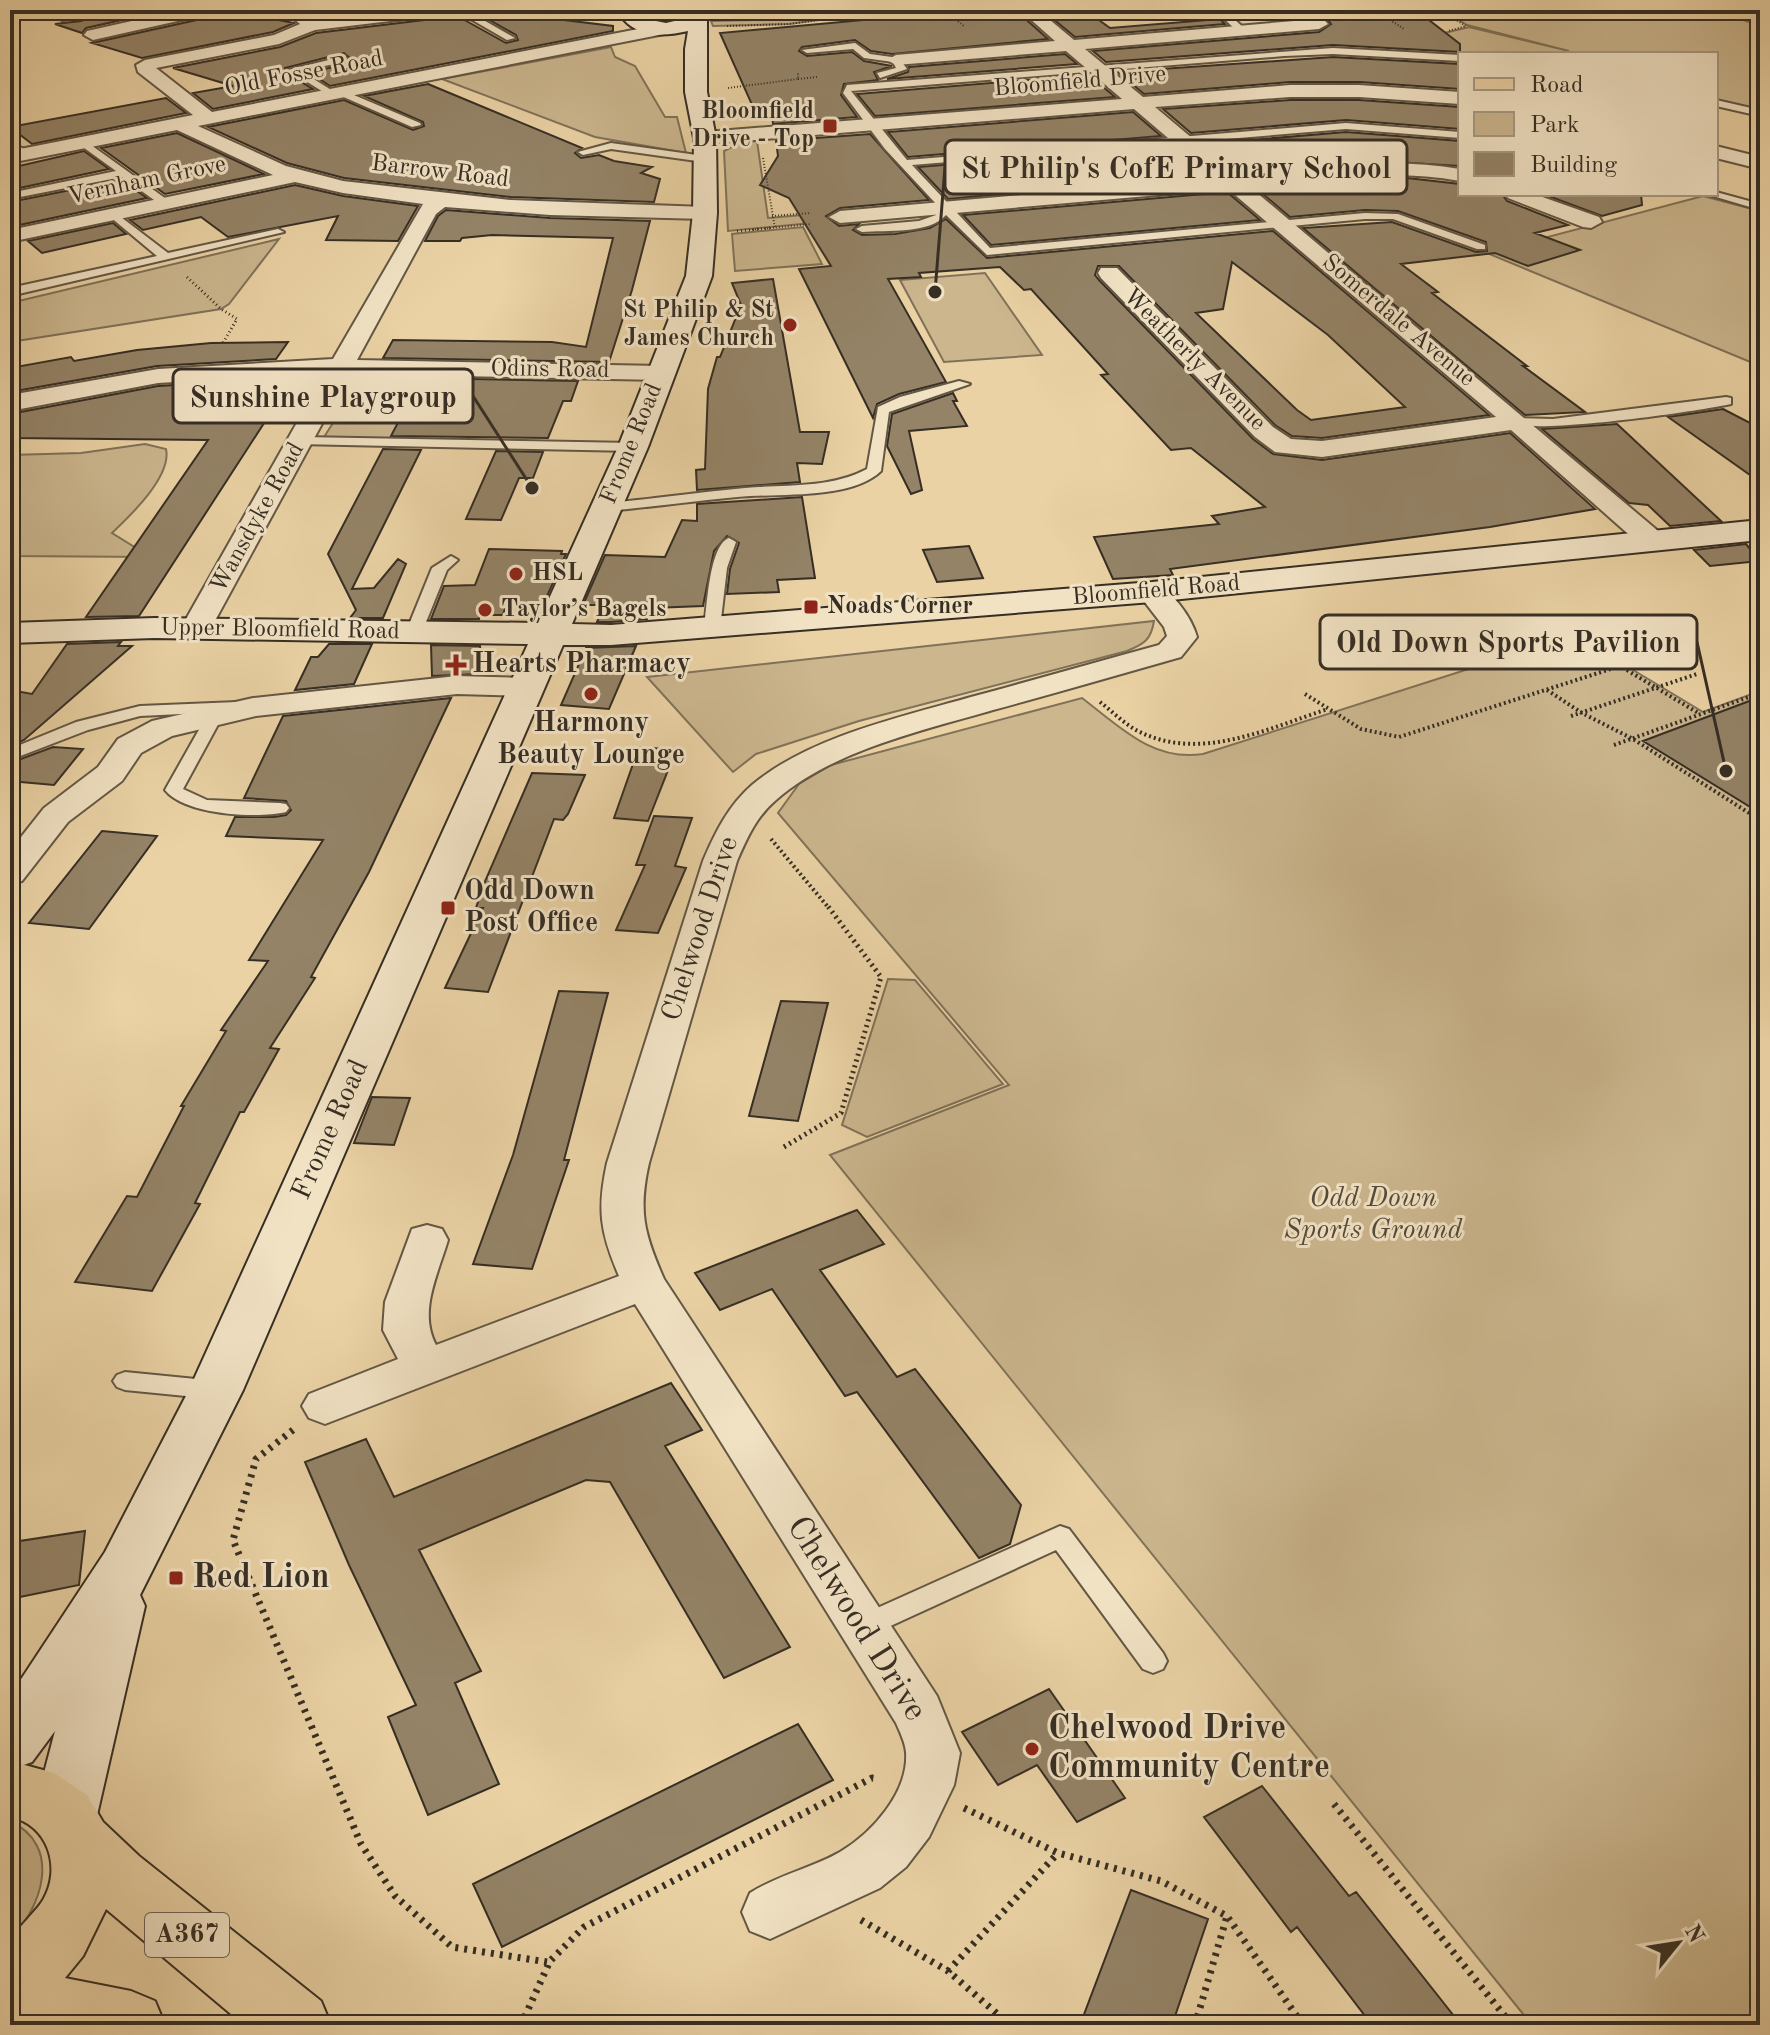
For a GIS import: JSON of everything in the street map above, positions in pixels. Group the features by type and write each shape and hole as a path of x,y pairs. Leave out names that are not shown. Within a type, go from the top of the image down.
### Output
{"main road":[{"path":"10,1789 32,1793 72,1829 83,1869 79,1895 56,1939 25,1972 10,1982"},
{"name":"A367","path":"72,1829 116,1877 297,2025"},
{"path":"10,2001 131,2025"}],"street":[{"path":"93,35 203,10"},
{"path":"270,10 299,15 312,25"},
{"path":"145,65 279,39 312,25 390,13 441,10"},
{"name":"Somerdale Avenue","path":"1028,10 1517,422 1654,542"},
{"path":"896,60 1319,24 1306,10"},
{"path":"587,11 649,16 684,12 696,24 688,36 649,16"},
{"path":"80,13 124,26"},
{"name":"Old Fosse Road","path":"609,41 649,16"},
{"name":"Frome Road","path":"10,1743 44,1698 125,1569 216,1390 633,447 699,276 704,148 696,92 696,24"},
{"name":"Old Fosse Road","path":"15,152 182,125 672,28"},
{"path":"128,54 210,119"},
{"name":"Bloomfield Drive","path":"704,148 759,133 1320,90 1458,98"},
{"name":"Barrow Road","path":"182,125 232,152 295,176 439,201 703,224"},
{"path":"1718,152 1760,163"},
{"path":"840,217 1391,168 1427,169 1458,175"},
{"name":"Vernham Grove","path":"10,236 295,176"},
{"path":"1520,196 1591,222"},
{"name":"Wansdyke Road","path":"196,628 427,211 439,201"},
{"name":"Weatherly Avenue","path":"1109,273 1264,432 1284,446 1322,449 1517,422"},
{"name":"Odins Road","path":"10,403 100,385 203,371 343,365 661,373"},
{"name":"Bloomfield Road","path":"550,636 712,628 1152,592 1760,530"},
{"name":"Chelwood Drive","path":"790,1901 861,1870 905,1830 925,1790 933,1752 918,1712 644,1283 622,1232 619,1198 720,861 736,825 747,811 781,779 835,751 914,723 1170,651 1182,637 1179,626 1152,592"},
{"name":"Upper Bloomfield Road","path":"10,633 196,628 550,636"},
{"path":"10,874 56,815 110,774 129,746 163,728 213,719 253,707 457,685 526,687"},
{"path":"425,1367 405,1330 407,1302 427,1240"},
{"path":"325,1406 644,1283"},
{"name":"Frome Road","path":"72,1829 125,1569"}],"lane":[{"path":"459,10 510,38"},
{"path":"1219,10 1242,31"},
{"path":"807,50 855,46 867,56 896,60 902,69 900,72 856,77"},
{"path":"1458,58 1333,51 1094,66 850,87 846,91 904,163 987,252 1282,223 1394,216 1481,247"},
{"path":"345,59 293,70 338,94 416,125"},
{"path":"1718,103 1760,113"},
{"path":"904,163 1346,126 1458,135"},
{"path":"84,143 165,203"},
{"path":"583,152 611,146 704,148"},
{"path":"10,196 124,173"},
{"path":"1718,196 1760,207"},
{"path":"862,229 921,224 940,217 945,207"},
{"path":"113,214 166,257"},
{"path":"10,292 278,232"},
{"path":"608,507 757,490 822,488 862,479 874,471 883,410 905,400 964,384"},
{"path":"1517,422 1553,423 1726,401"},
{"path":"302,441 633,447"},
{"path":"712,628 719,568 729,542"},
{"path":"414,632 440,568 451,560"},
{"path":"10,755 82,726 140,711 253,707"},
{"path":"213,719 174,790 180,799 195,804 280,808"},
{"path":"125,1381 216,1390"},
{"path":"864,1626 1060,1536 1153,1661"}],"path":[{"path":"10,18 33,10"},
{"path":"696,24 789,24 897,10"},
{"path":"1375,10 1412,34"},
{"path":"789,24 792,33"},
{"path":"696,92 798,79 797,65"},
{"path":"759,133 775,228"},
{"path":"703,224 775,228 836,222 840,217 826,211 772,216"},
{"path":"166,257 221,309 237,319 203,371"},
{"path":"1305,694 1360,730 1380,737 1399,737 1620,666 1700,714"},
{"path":"1571,716 1697,674"},
{"path":"1070,680 1137,731 1182,743 1230,741 1328,709"},
{"path":"1547,690 1582,713 1633,739 1760,820"},
{"path":"1614,745 1760,693"},
{"path":"747,811 835,915 881,977 841,1113 784,1147"},
{"path":"325,1406 256,1459 233,1540 361,1844 395,1896 452,1947 547,1962"},
{"path":"1334,1804 1512,2025"},
{"path":"948,1971 1058,1853"},
{"path":"790,1901 948,1971 1010,2025"},
{"path":"1195,2025 1227,1916"}],"green space":[{"path":"848,10 890,10 789,24 713,26 711,21 797,19"},
{"path":"1442,10 1716,10 1760,26 1760,110 1718,100 1718,52 1458,52 1458,55 1395,51 1428,37 1469,27 1569,51 1467,25"},
{"path":"611,47 615,57 635,66 665,117 677,117 686,153 595,137 442,79"},
{"path":"757,141 768,218 827,213 833,221 728,231 724,151 742,142"},
{"path":"1703,196 1760,211 1760,366 1487,253"},
{"path":"803,227 822,264 735,271 732,234"},
{"path":"279,239 229,304 221,309 10,342 10,303"},
{"path":"985,273 1042,355 944,362 900,280"},
{"path":"302,371 316,379 320,388 301,419 278,419 290,397 273,385 252,382 209,388 194,407 10,410 224,372"},
{"path":"340,412 451,414 441,440 324,437"},
{"path":"145,444 166,449 163,471 148,494 112,533 133,546 159,547 151,557 10,556 10,455 81,453"},
{"path":"1154,621 1146,640 1127,651 859,721 756,754 733,772 647,677"},
{"name":"Odd Down Sports Ground","path":"1575,635 1703,712 1760,691 1760,2025 1532,2025 830,1155 1009,1085 778,813 799,784 831,765 1082,698 1124,731 1153,747 1168,753 1203,754"},
{"path":"888,979 915,980 1003,1084 867,1137 842,1125"},
{"path":"10,1821 27,1832 37,1846 42,1861 42,1878 31,1911 10,1940"}],"building":[{"path":"108,10 167,10 86,28 82,33 55,24 81,21"},
{"path":"214,10 256,10 257,19 294,23 273,32 142,58 92,43 210,17"},
{"path":"482,10 613,26 613,31 330,86 309,72 349,64 351,59 344,53 285,68 286,73 313,89 213,109 193,93 233,86 173,68 280,47 316,33 441,18 452,13 506,43 518,40 516,35 477,13"},
{"path":"1085,10 1110,28 1220,19 1225,24 1075,37 1046,13"},
{"path":"1416,10 1460,44 1460,52 1333,45 1106,62 1093,51 1319,32 1331,24 1323,14"},
{"path":"940,13 949,20 1021,15 1048,39 892,54 871,51 855,40 802,47 799,51 807,56 852,52 864,61 892,66 874,72 878,80 844,84 841,95 857,117 773,124 772,112 753,107 720,33"},
{"path":"1065,54 1077,64 887,79 908,72 909,67"},
{"path":"1333,57 1458,64 1458,89 1359,82 1290,82 1144,94 1118,72"},
{"path":"1089,75 1115,97 875,116 857,94"},
{"path":"428,84 582,148 575,153 581,158 599,155 614,161 652,167 641,173 660,179 654,202 511,197 344,178 287,163 208,127 344,100 413,130 424,126 423,122 364,96"},
{"path":"166,98 186,113 32,144 10,127"},
{"path":"1290,100 1359,100 1458,107 1458,129 1346,120 1191,133 1163,109"},
{"path":"1133,112 1161,136 908,157 888,132"},
{"path":"1346,132 1458,141 1458,166 1376,161 1238,173 1203,144"},
{"path":"177,133 264,174 165,194 101,148"},
{"path":"870,134 929,200 840,208 826,216 839,226 859,224 853,230 862,235 930,228 946,219 987,258 1273,231 1489,415 1322,438 1292,436 1275,425 1119,266 1098,266 1095,275 1253,439 1273,454 1322,460 1510,433 1595,509 1490,527 1170,569 1173,575 1113,579 1094,537 1219,524 1212,516 1265,507 1191,448 1171,450 1101,375 1108,374 1031,289 1024,290 1000,267 919,273 921,277 888,279 946,382 899,394 877,404 873,418 799,269 831,266 789,198 760,185 778,156 776,141","holes":["1232,262 1328,335 1405,407 1311,420 1196,313 1223,309"]},
{"path":"1173,146 1208,176 948,199 918,167"},
{"path":"84,151 109,169 10,190 10,168"},
{"path":"1407,178 1458,184 1458,196 1503,196 1507,201 1568,225 1535,233 1580,250 1528,266 1495,253 1401,264 1438,292 1432,293 1585,412 1525,415 1303,228 1392,222 1476,252 1487,251 1486,242 1398,211 1365,210 1290,217 1257,189"},
{"path":"121,180 147,198 10,227 10,202"},
{"path":"295,185 343,196 418,206 398,241 326,240 338,216 228,237 201,217 143,230 130,220"},
{"path":"1227,192 1260,220 991,245 963,215"},
{"path":"1548,196 1641,196 1642,205 1602,216"},
{"path":"446,210 650,221 609,362 383,358 393,340 552,342 586,347 613,238 492,235 462,238 460,241 425,241 438,216"},
{"path":"113,223 126,234 42,253 28,241"},
{"path":"773,279 800,432 829,432 822,464 797,463 800,482 697,490 696,470 705,469 708,389 717,357 720,357 741,305 732,283"},
{"path":"288,342 276,359 157,366 10,392 10,368 71,357 74,361 137,350 211,343"},
{"path":"373,377 578,381 571,401 563,401 548,438 391,436 403,413 355,413"},
{"path":"262,380 238,416 268,417 139,616 86,617 208,440 10,438 10,414 158,386"},
{"path":"953,393 957,401 953,401 967,426 909,431 922,490 911,494 887,446 892,414"},
{"path":"1723,409 1760,428 1760,482 1668,417"},
{"path":"1617,424 1721,521 1670,526 1648,505 1629,503 1542,429"},
{"path":"383,449 421,450 352,589 374,588 398,559 406,564 383,618 350,618 356,610 328,554"},
{"path":"496,451 543,452 533,478 519,478 501,520 466,519"},
{"path":"802,497 815,578 777,580 779,592 727,594 730,569 739,543 727,536 714,551 703,606 652,608 647,619 597,622 604,605 583,605 605,555 665,557 682,520 697,521 697,504"},
{"path":"1746,544 1760,561 1710,566 1694,550"},
{"path":"969,546 983,578 937,582 923,550"},
{"name":"HSL","path":"489,549 562,551 561,554 566,554 543,605 506,605 503,615 479,615 479,619 431,619 444,586 475,585"},
{"path":"121,642 118,646 132,646 24,740 10,746 10,690 32,694 67,644"},
{"path":"329,644 372,644 354,684 295,690 311,657 318,657"},
{"name":"Hearts Pharmacy","path":"431,645 480,646 482,674 432,676"},
{"path":"636,646 609,709 561,705 586,648"},
{"path":"1760,697 1760,813 1643,741"},
{"path":"451,698 369,872 311,977 315,978 270,1048 279,1049 244,1112 240,1112 195,1203 200,1204 152,1291 75,1282 127,1196 137,1197 184,1106 181,1106 226,1031 221,1030 268,961 249,960 323,840 226,836 235,817 274,817 286,815 291,810 286,801 244,798 283,716"},
{"path":"53,747 83,749 54,785 10,781 10,763"},
{"path":"639,747 676,750 648,821 614,818"},
{"path":"532,773 585,775 568,814 563,820 554,819 488,992 445,988 483,908 476,908 483,886"},
{"path":"654,816 692,818 675,866 686,868 658,933 616,930 645,865 636,865"},
{"path":"102,831 157,836 89,929 29,923"},
{"path":"559,991 608,993 564,1160 569,1160 532,1269 473,1264 513,1155"},
{"path":"781,1001 828,1003 798,1121 749,1116"},
{"path":"372,1097 410,1098 394,1145 354,1143"},
{"path":"857,1210 884,1244 820,1270 897,1377 915,1369 1021,1505 1010,1544 979,1558 857,1392 845,1396 772,1289 720,1310 695,1273"},
{"path":"671,1383 702,1430 665,1446 790,1647 724,1678 610,1482 586,1480 419,1550 481,1671 455,1683 499,1784 428,1815 388,1717 416,1705 349,1565 305,1462 366,1439 394,1497"},
{"path":"85,1531 79,1585 10,1599 10,1555 18,1554 20,1541"},
{"name":"Chelwood Drive Community Centre","path":"1049,1689 1125,1798 1077,1822 1037,1765 998,1785 962,1732"},
{"path":"798,1724 833,1780 502,1947 473,1884"},
{"path":"1262,1786 1349,1896 1356,1892 1461,2025 1372,2025 1297,1927 1291,1932 1204,1817"},
{"path":"1131,1890 1208,1919 1172,2025 1080,2025"}],"place":[{"name":"Bloomfield Drive - Top","path":"830,126"},
{"name":"St Philip's CofE Primary School","path":"935,292"},
{"name":"St Philip & St James Church","path":"790,325"},
{"name":"Sunshine Playgroup","path":"532,488"},
{"name":"HSL","path":"516,574"},
{"name":"Noads Corner","path":"811,607"},
{"name":"Taylor’s Bagels","path":"485,610"},
{"name":"Hearts Pharmacy","path":"456,665"},
{"name":"Harmony Beauty Lounge","path":"591,694"},
{"name":"Old Down Sports Pavilion","path":"1726,771"},
{"name":"Odd Down Post Office","path":"448,908"},
{"name":"Red Lion","path":"176,1578"},
{"name":"Chelwood Drive Community Centre","path":"1032,1749"}]}
